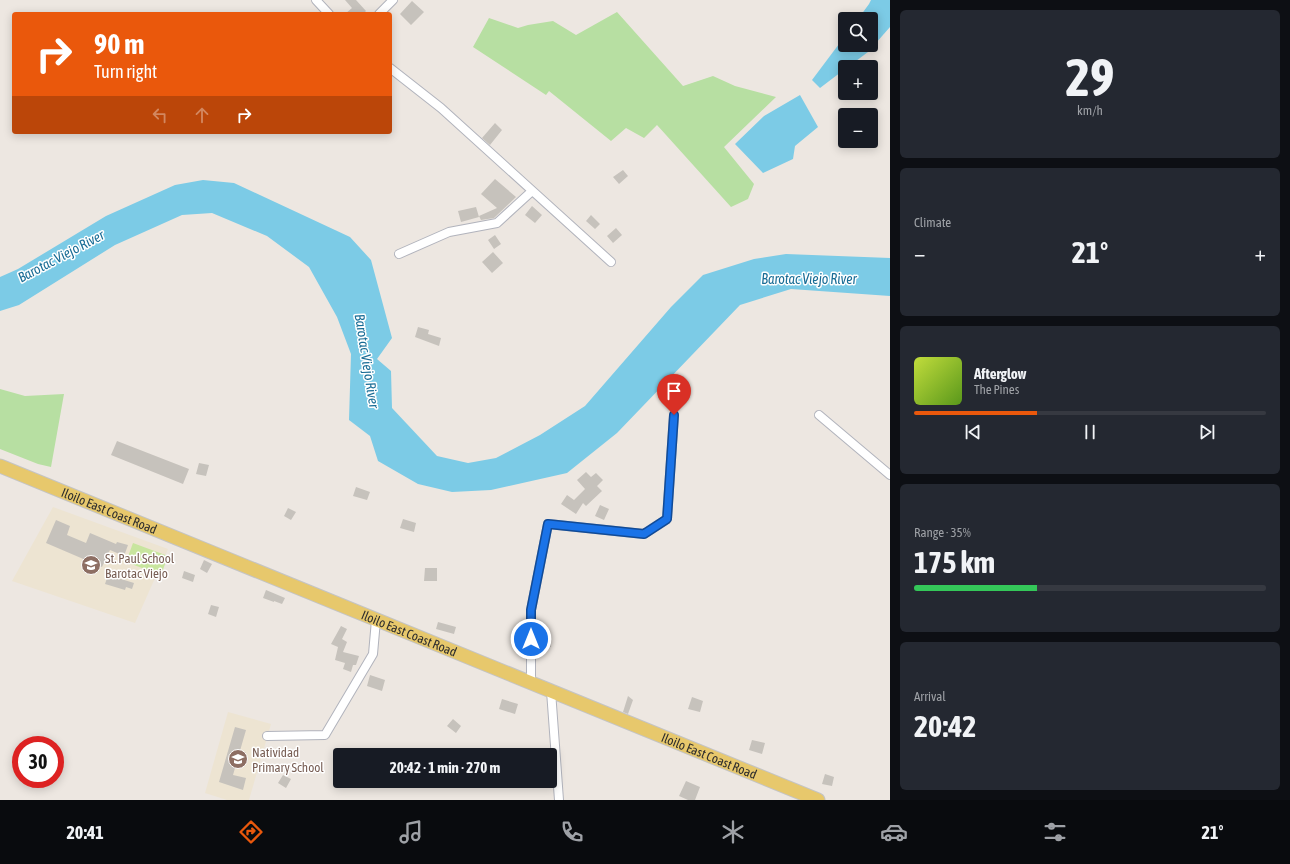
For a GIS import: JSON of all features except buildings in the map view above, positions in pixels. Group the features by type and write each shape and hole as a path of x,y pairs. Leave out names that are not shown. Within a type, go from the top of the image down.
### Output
{"main road":[{"name":"Iloilo East Coast Road","path":"0,466 818,800"}],"street":[{"path":"316,0 327,12"},
{"path":"381,12 393,0"},
{"path":"392,70 441,108 611,262"},
{"path":"398,254 449,232 497,223 532,191"},
{"path":"531,683 531,610 548,524 644,534 667,519 674,415"},
{"path":"818,415 890,475"},
{"path":"267,736 325,735 373,654 376,620"},
{"path":"551,691 559,800"}],"shaded area":[{"name":"St. Paul School Barotac Viejo","path":"53,507 168,549 135,623 12,581"},
{"name":"Natividad Primary School","path":"228,712 271,724 249,800 227,800 205,793"}],"green space":[{"path":"617,12 683,86 713,76 735,86 776,97 724,147 754,184 748,199 731,207 657,125 644,138 626,128 611,141 549,91 546,95 473,47 489,18 518,28 553,21 576,35"},
{"path":"0,389 25,396 64,394 51,467 38,464 0,449"},
{"path":"133,543 168,556 161,575 126,562"}],"water":[{"path":"871,0 890,0 890,27 878,41 878,12 863,12"},
{"path":"838,45 838,52 868,52 857,60 838,60 838,74 820,88 812,80"},
{"path":"800,95 818,127 795,146 793,159 763,173 735,144 764,116"},
{"name":"Barotac Viejo River","path":"203,180 234,183 350,237 371,260 392,338 377,359 391,371 392,408 437,456 468,463 496,458 540,435 585,406 671,307 703,275 754,259 786,254 890,258 890,296 791,289 740,305 617,433 567,473 491,490 452,492 418,484 378,461 370,436 349,420 351,354 337,317 309,267 267,236 212,213 182,215 115,245 19,305 0,311 0,277 18,269 106,216 175,185"}],"place":[{"name":"St. Paul School Barotac Viejo","path":"91,565"},
{"name":"Natividad Primary School","path":"238,759"}],"route":[{"path":"531,639 531,610 548,524 644,534 667,519 674,415"}]}
